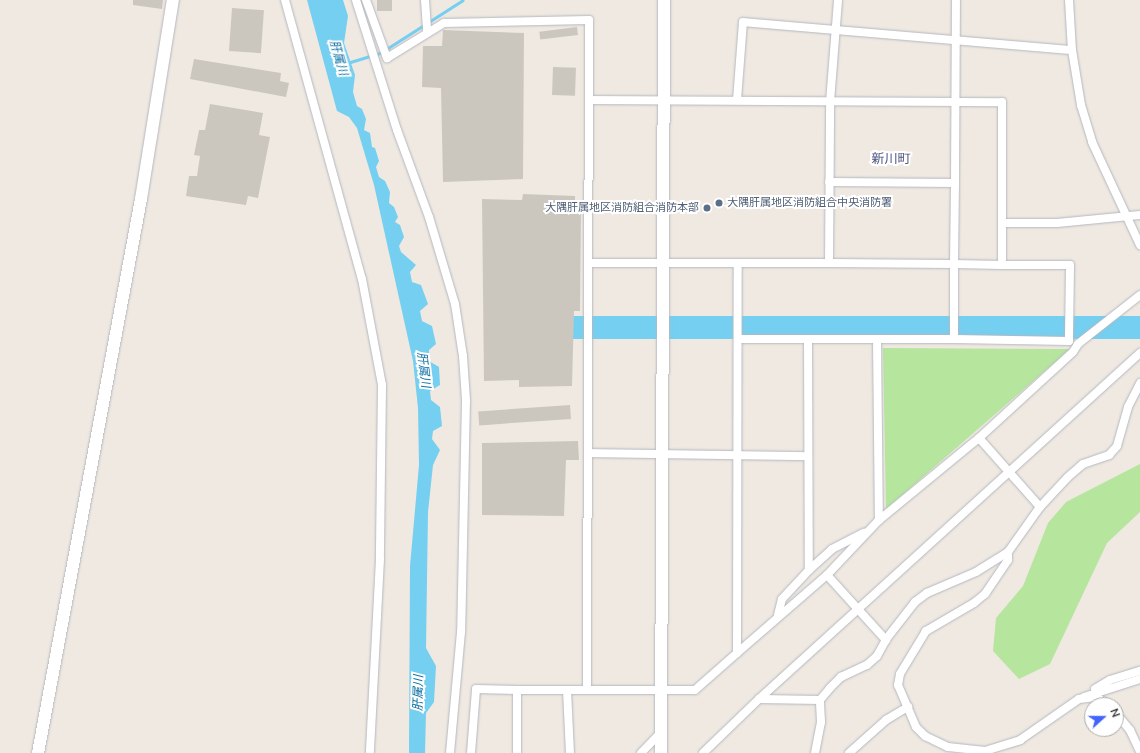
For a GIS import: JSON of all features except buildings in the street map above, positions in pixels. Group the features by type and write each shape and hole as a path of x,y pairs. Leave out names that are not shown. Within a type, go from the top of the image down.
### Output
{"street":[{"path":"38,753 141,199 173,0"},
{"path":"285,0 362,278 382,385 380,559 370,753"},
{"path":"356,0 397,130 431,225 455,304 463,356 466,400 461,632 450,753"},
{"path":"366,0 387,58 427,29 444,23 589,20 590,264 587,690"},
{"path":"425,0 424,16 427,29"},
{"path":"661,753 664,0"},
{"path":"829,263 830,102 838,0"},
{"path":"954,339 956,0"},
{"path":"1069,0 1072,50 1081,105 1092,142 1140,245"},
{"path":"737,100 743,22 1072,50"},
{"path":"590,100 1002,102 1002,264"},
{"path":"830,182 955,183"},
{"path":"1002,223 1057,223 1140,215"},
{"path":"737,653 740,456 738,263"},
{"path":"590,264 829,263 1070,265 1070,341"},
{"path":"471,753 476,689 695,690 778,615 827,575 879,520 979,438 1073,352 1078,344 1140,295"},
{"path":"739,339 954,339 1070,341 1078,344"},
{"path":"808,339 809,570"},
{"path":"877,339 879,520"},
{"path":"704,753 759,699 857,609 1140,353"},
{"path":"815,753 821,722 820,700 840,677 867,665 877,656 886,640 915,602 927,593 976,572 1008,552 1040,507 1082,464 1109,455 1117,446 1128,407 1140,385"},
{"path":"979,438 1007,472 1040,507"},
{"path":"588,453 663,456 808,456"},
{"path":"778,615 782,599 809,570 832,549 869,530"},
{"path":"1008,552 1008,560 985,594 974,603 926,630 900,674 898,685 916,728 925,736 948,747 985,752 1020,740 1079,699 1110,680 1140,671"},
{"path":"827,575 886,640"},
{"path":"1092,692 1140,680"},
{"path":"517,690 517,753"},
{"path":"567,690 570,753"},
{"path":"1079,699 1084,698"},
{"path":"759,699 820,700"},
{"path":"849,753 886,720 908,707"},
{"path":"1124,723 1130,730 1140,751"},
{"path":"641,753 662,734"}],"green space":[{"path":"883,348 1070,349 886,509"},
{"path":"1140,464 1140,512 1107,543 1050,664 1019,679 993,651 996,618 1023,586 1048,523 1066,502"}],"water":[{"name":"肝属川","path":"307,0 343,0 348,16 344,43 355,75 353,92 357,106 362,109 366,119 364,130 370,133 372,147 375,148 379,161 376,167 379,177 385,181 390,192 389,203 394,207 398,217 395,222 400,225 404,237 399,246 401,252 416,265 410,272 412,282 421,285 428,304 420,311 422,321 432,326 436,344 429,350 429,361 439,367 440,385 430,391 431,400 440,407 442,426 433,431 432,439 440,450 433,465 428,512 426,648 436,666 434,702 426,713 425,753 409,753 410,566 419,465 418,408 413,361 374,185 357,128 349,117 337,111"},
{"path":"489,316 1140,316 1140,339 489,339"}],"waterway":[{"name":"肝属川","path":"347,63 380,53 463,0"}],"place":[{"name":"大隅肝属地区消防組合中央消防署","path":"719,203"},
{"name":"大隅肝属地区消防組合消防本部","path":"707,208"}],"district":[{"name":"新川町","path":"891,159"}]}
